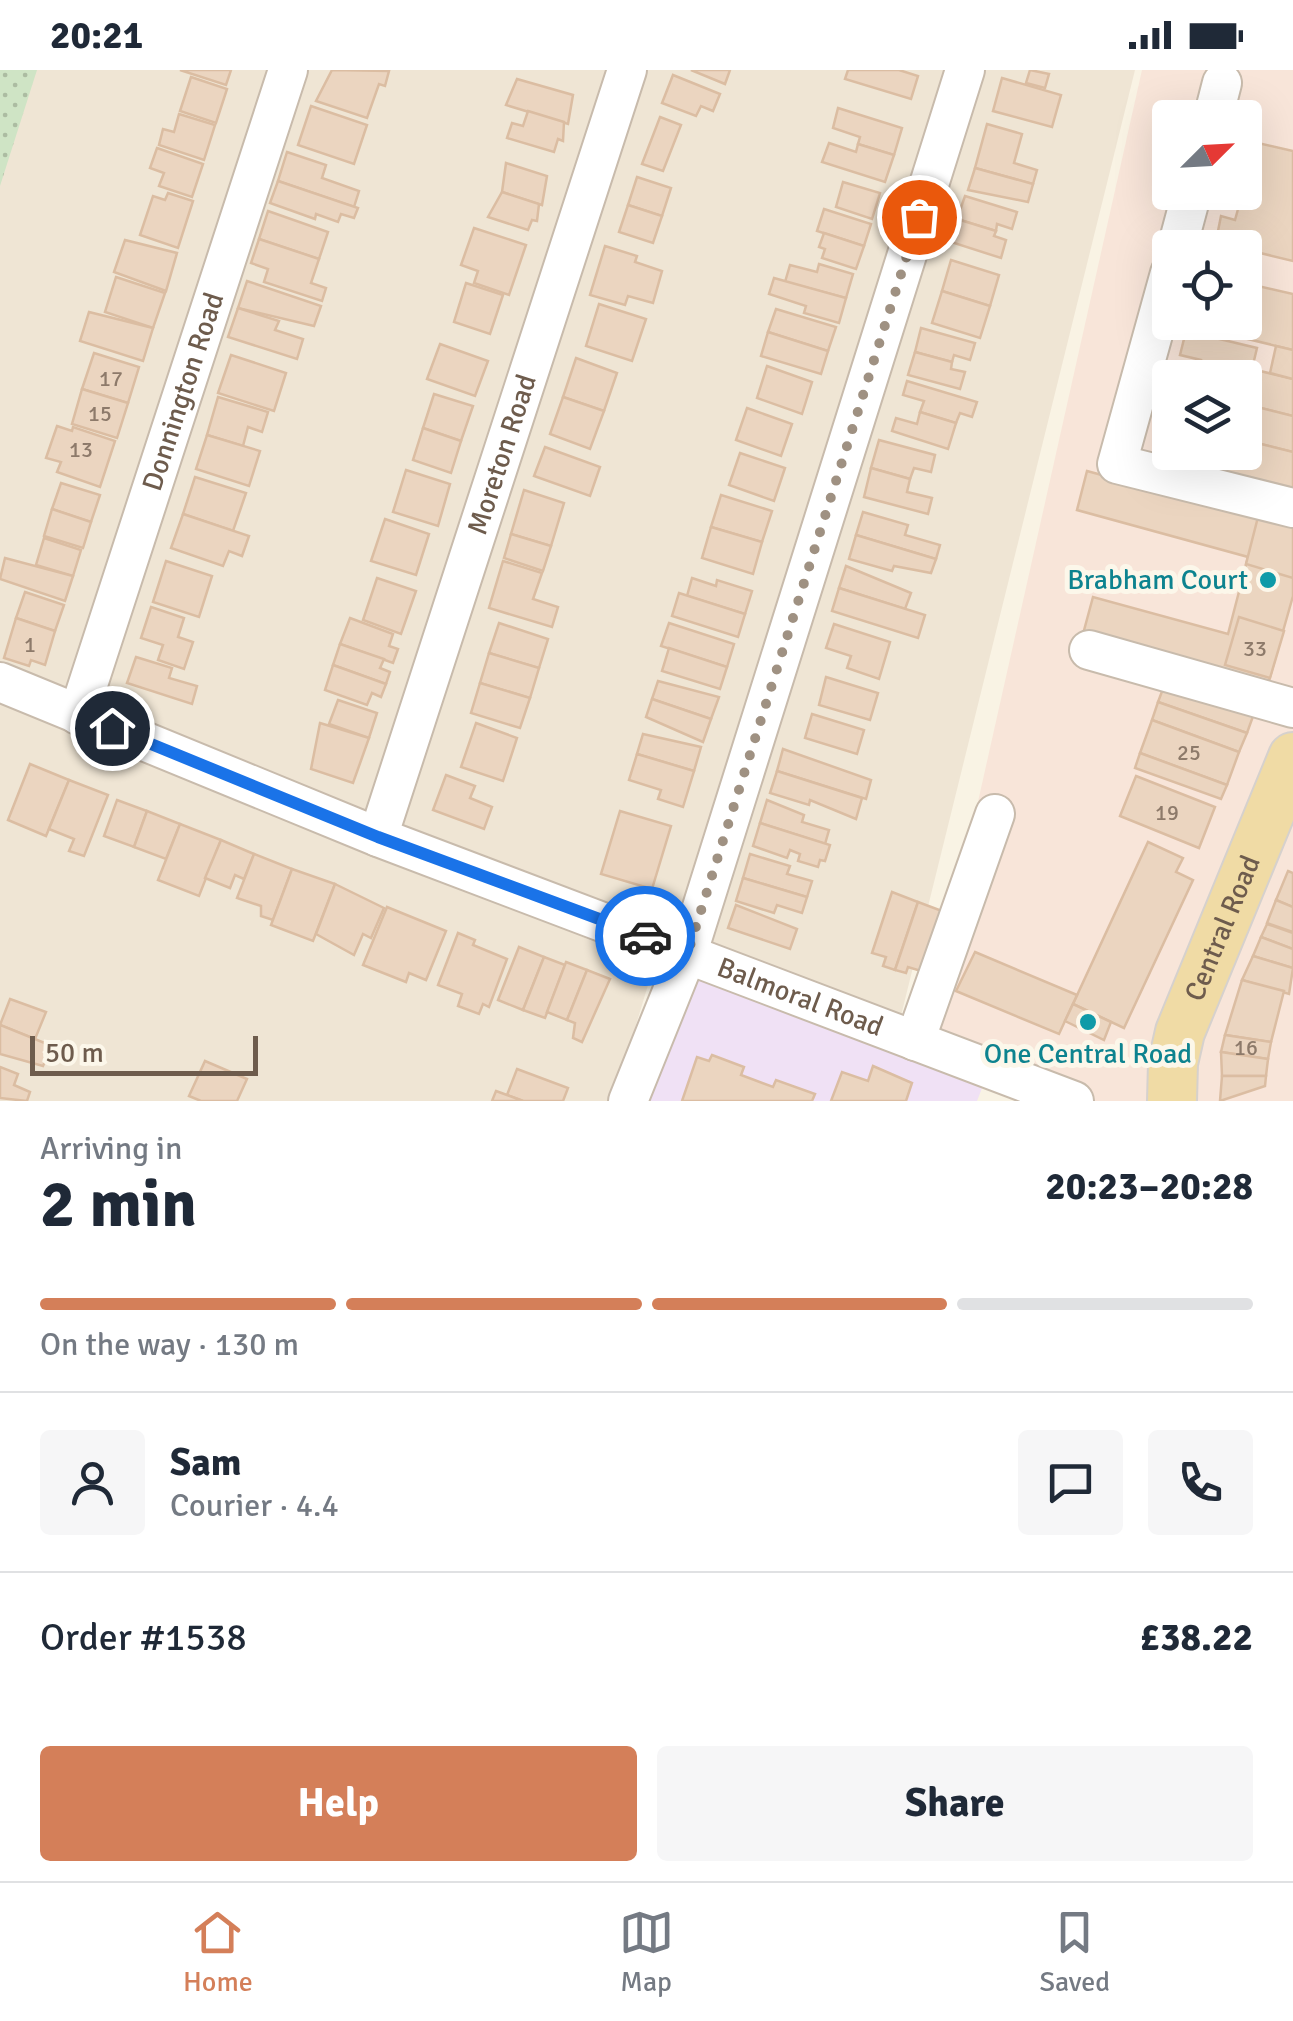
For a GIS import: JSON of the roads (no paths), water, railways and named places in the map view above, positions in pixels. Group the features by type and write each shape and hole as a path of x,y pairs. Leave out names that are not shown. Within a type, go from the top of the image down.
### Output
{"main road":[{"name":"Central Road","path":"1172,1101 1172,1063 1180,1032 1282,818 1293,757"}],"street":[{"name":"Donnington Road","path":"78,715 288,70"},
{"name":"Moreton Road","path":"378,837 627,70"},
{"path":"628,1101 688,952 966,70"},
{"path":"1152,339 1118,464 1293,508"},
{"path":"1089,650 1293,708"},
{"name":"Balmoral Road","path":"0,682 378,837 1074,1101"},
{"path":"915,1041 995,814"}],"place":[{"name":"Brabham Court","path":"1268,580"},
{"name":"One Central Road","path":"1088,1022"}]}
